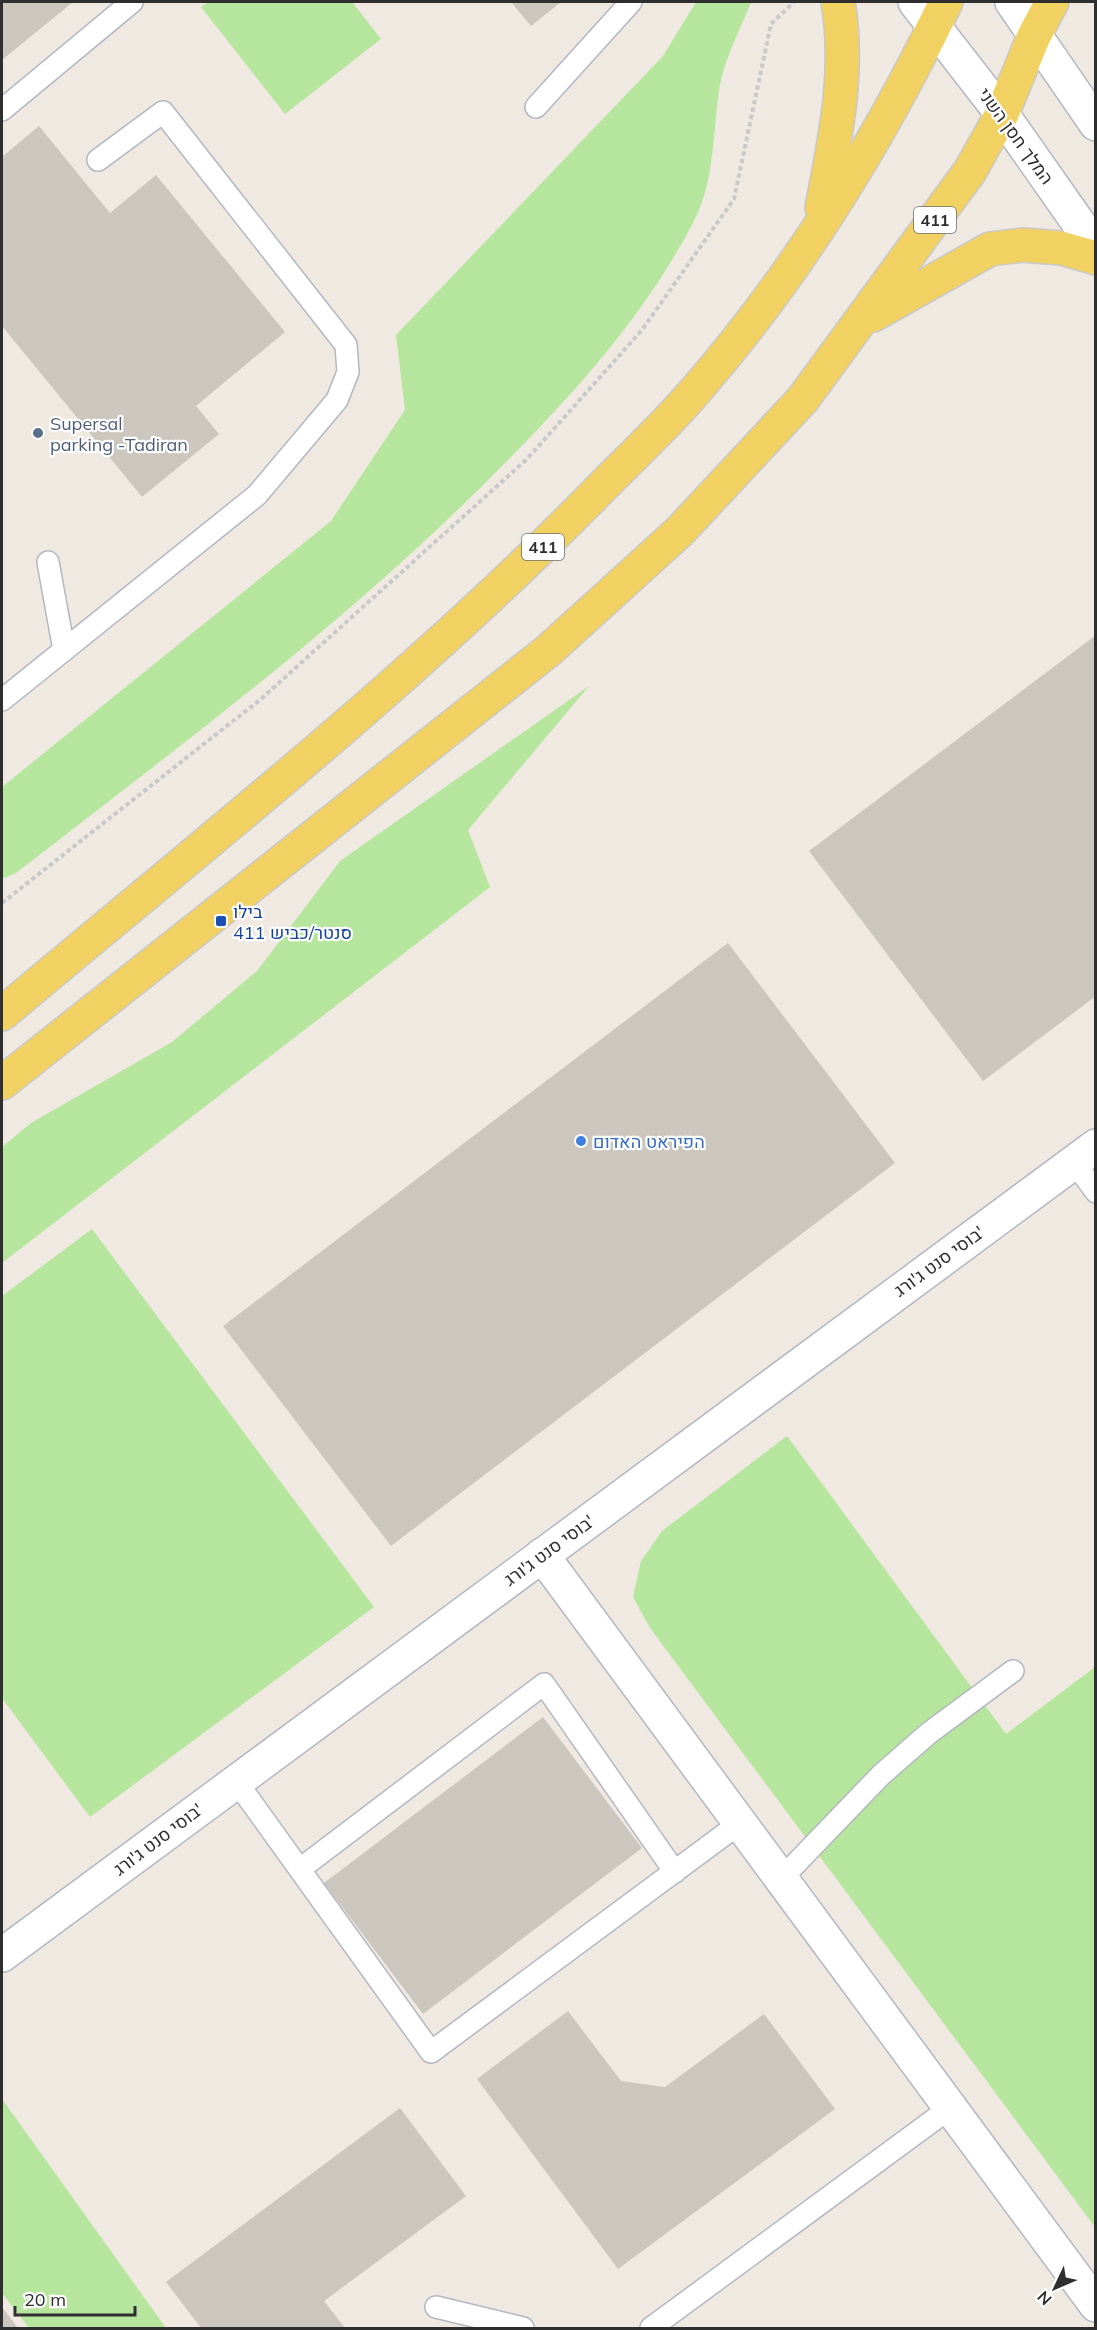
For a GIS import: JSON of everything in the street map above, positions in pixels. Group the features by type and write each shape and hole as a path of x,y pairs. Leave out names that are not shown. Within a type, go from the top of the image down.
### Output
{"main road":[{"path":"820,223 840,107 843,59 838,2"},
{"name":"411","path":"2,1083 549,650 680,531 803,399 970,171 1002,114 1035,36 1053,2"},
{"name":"411","path":"2,1014 354,721 553,538 696,390 771,294 820,223 872,140 932,10"},
{"path":"861,322 990,249 1023,245 1060,248 1095,258"}],"street":[{"path":"1012,2 1095,124"},
{"name":"המלך חסן השני","path":"932,10 1095,248"},
{"path":"2,994 48,975"},
{"name":"בוסי סנט ג'ורג'","path":"2,1954 1084,1154"},
{"path":"542,1555 1095,2305"}],"lane":[{"path":"2,110 132,2"},
{"path":"536,106 631,2"},
{"path":"2,700 258,495 337,400 348,372 346,345 163,112 98,160"},
{"path":"48,562 64,650"},
{"path":"1084,1154 1095,1192"},
{"path":"781,1878 881,1775 929,1733 1013,1671"},
{"path":"300,1869 544,1684 675,1872"},
{"path":"236,1780 431,2052 740,1823"},
{"path":"651,2328 950,2108"},
{"path":"436,2307 523,2328"}],"path":[{"path":"2,903 261,699 527,459 642,330 734,199 771,24 794,2"}],"green space":[{"path":"208,2 352,2 381,39 285,114 201,7"},
{"path":"696,2 751,2 722,74 706,189 693,223 673,258 652,291 604,355 579,385 496,472 382,580 202,729 16,873 2,879 2,787 331,521 405,410 396,335 663,56"},
{"path":"589,686 468,830 490,887 2,1263 2,1147 31,1123 172,1042 257,971 340,861"},
{"path":"92,1229 374,1607 90,1817 2,1698 2,1296"},
{"path":"787,1436 1006,1734 1095,1667 1095,2227 650,1628 633,1597 641,1561 662,1531"},
{"path":"2,2099 166,2328 29,2328 2,2293"}],"building":[{"path":"2,2 73,2 2,60"},
{"path":"511,2 561,2 531,26"},
{"path":"39,126 110,213 156,175 285,332 196,406 219,434 142,497 2,326 2,157"},
{"path":"1096,635 1096,996 983,1081 809,851"},
{"path":"728,943 895,1163 391,1546 223,1326"},
{"path":"543,1717 642,1848 423,2014 324,1883"},
{"path":"568,2011 621,2081 665,2087 764,2014 835,2109 618,2269 477,2079"},
{"path":"400,2108 466,2196 324,2301 345,2328 201,2328 166,2282"},
{"path":"2,2307 18,2328 2,2328"}],"place":[{"name":"Supersal parking -Tadiran","path":"38,433"},
{"name":"בילו סנטר/כביש 411","path":"221,921"},
{"name":"הפיראט האדום","path":"581,1141"}]}
